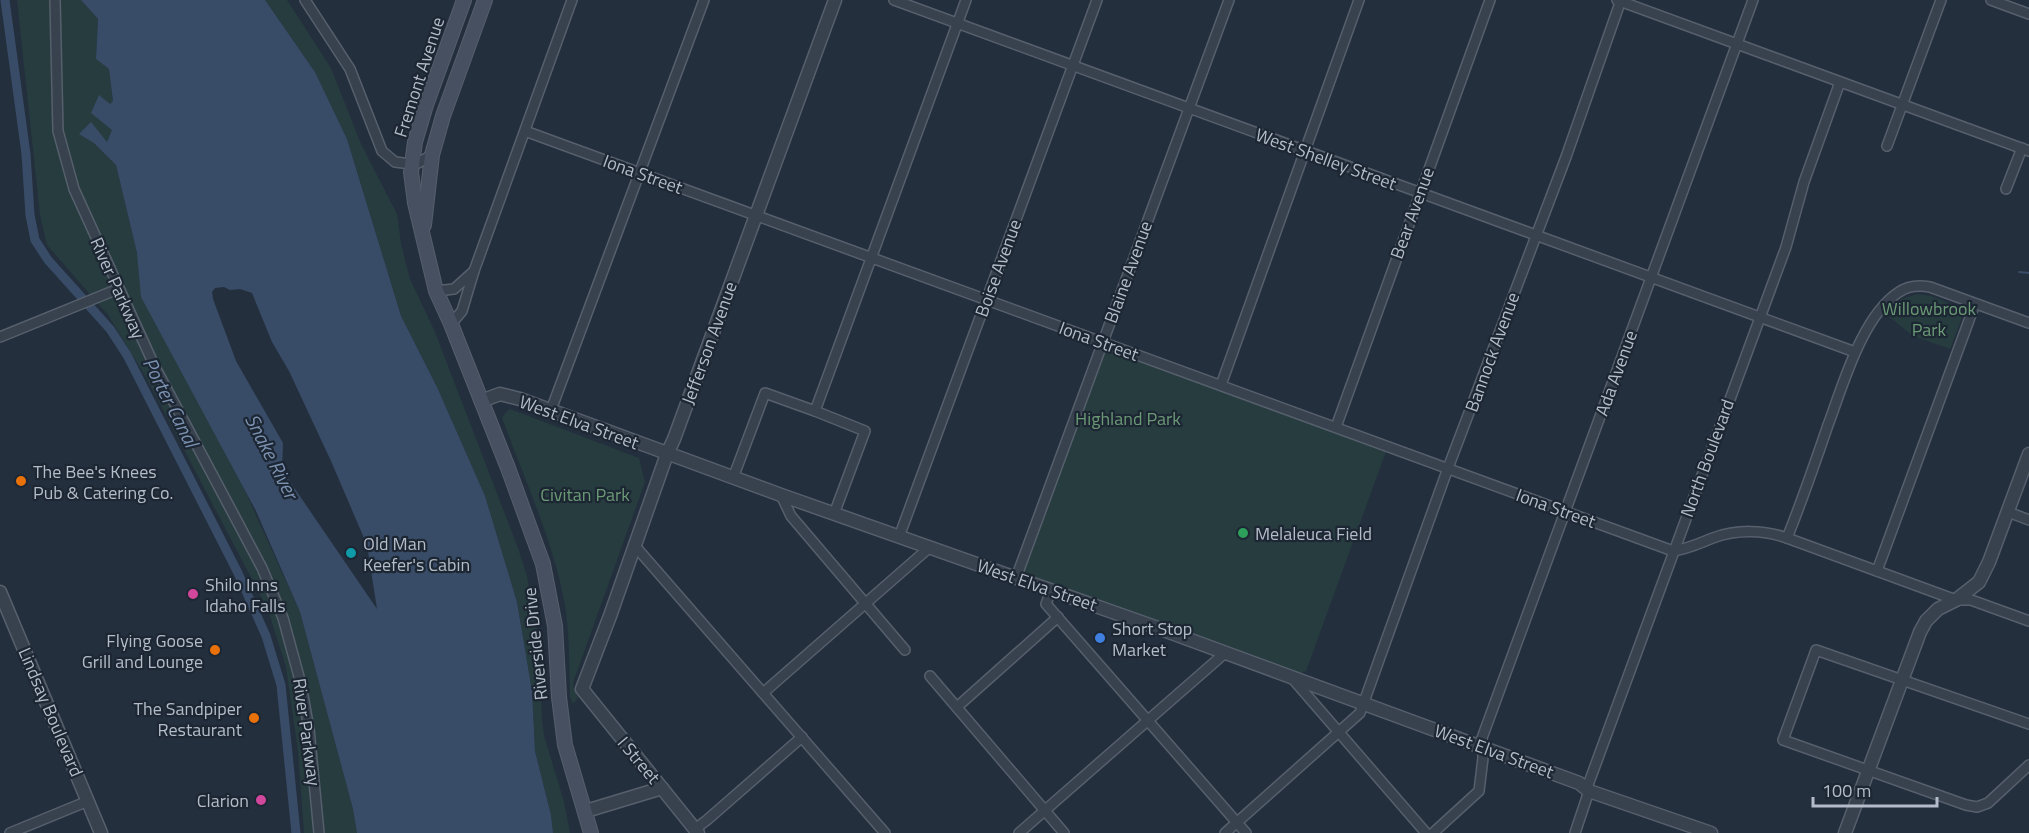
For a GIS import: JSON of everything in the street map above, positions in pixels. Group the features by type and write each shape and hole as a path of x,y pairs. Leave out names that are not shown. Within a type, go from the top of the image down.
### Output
{"main road":[{"name":"Fremont Avenue","path":"464,0 419,126 411,164 415,203 436,291 452,324 478,395"},
{"name":"Fremont Avenue","path":"423,236 432,155 443,116 485,0"},
{"name":"Riverside Drive","path":"478,395 543,564 555,626 559,697 565,745 591,833"}],"street":[{"name":"River Parkway","path":"55,0 58,131 74,189 153,364 262,568 283,618 303,695 309,729 319,833"},
{"path":"305,0 350,69 382,151 395,162 411,164 418,163 432,155"},
{"path":"452,324 462,310 572,0"},
{"path":"551,410 704,0"},
{"name":"Jefferson Avenue","path":"583,686 835,0"},
{"name":"West Shelley Street","path":"894,0 1855,352"},
{"path":"815,411 966,0"},
{"name":"Boise Avenue","path":"899,537 1097,0"},
{"name":"Blaine Avenue","path":"1016,578 1229,0"},
{"path":"1221,385 1359,0"},
{"name":"Bear Avenue","path":"1336,428 1490,0"},
{"path":"1620,0 2025,150 2006,189"},
{"name":"Bannock Avenue","path":"1226,833 1360,713 1448,468 1566,157 1620,0"},
{"name":"Ada Avenue","path":"1433,833 1479,791 1483,758 1482,738 1753,0"},
{"path":"1887,146 1941,0"},
{"path":"1991,0 2029,14"},
{"name":"North Boulevard","path":"1575,833 1589,791 1588,785 1786,247 1804,182 1840,82"},
{"name":"Iona Street","path":"525,131 1673,551"},
{"path":"436,291 454,289 474,272"},
{"path":"1787,538 1855,352 1874,320 1890,300 1908,287 1920,285 2029,323"},
{"path":"0,337 118,289"},
{"path":"1877,571 1976,304"},
{"path":"734,478 765,393 865,430 834,514"},
{"name":"West Elva Street","path":"478,395 500,394 551,410 667,454 1051,590 1482,747 1579,783 1589,791 1712,833"},
{"path":"1845,833 1901,680 1926,621 1938,609 1956,600 1979,582 2029,453"},
{"path":"781,495 791,516 905,650"},
{"path":"2007,512 2029,520"},
{"path":"1673,551 1732,533 1758,532 1787,538 1956,600 1971,600 2029,621"},
{"path":"635,546 885,833"},
{"path":"763,693 930,547"},
{"path":"1051,590 1046,604 1246,833"},
{"name":"Lindsay Boulevard","path":"0,592 102,833"},
{"path":"957,707 1058,617"},
{"path":"2029,724 1816,650 1783,740 1965,805 1977,807 1988,803 2029,765"},
{"path":"1019,833 1225,653"},
{"path":"930,676 1064,833"},
{"path":"1291,677 1426,833"},
{"name":"I Street","path":"583,686 586,696 697,831"},
{"path":"697,831 802,737"},
{"path":"586,811 662,788"},
{"path":"10,833 88,801"}],"green space":[{"path":"17,0 81,0 98,19 96,59 109,69 113,102 111,104 112,130 107,143 94,143 116,165 137,253 300,612 353,809 357,833 304,833 298,751 286,667 268,610 147,379 108,315 47,245 40,215"},
{"path":"265,0 287,0 331,68 361,144 397,214 401,244 410,279 435,332 527,576 538,636 544,736 563,798 570,833 553,833 551,815 535,751 532,691 517,602 485,496 437,387 401,316 347,139 315,72"},
{"name":"Willowbrook Park","path":"1917,294 1931,296 1962,308 1963,315 1950,349 1913,336 1887,315 1902,299"},
{"name":"Melaleuca Field","path":"1102,342 1388,446 1306,671 1291,677 1016,578"},
{"name":"Civitan Park","path":"510,409 639,458 645,482 574,680 573,686 578,698 574,703 570,696 566,612 559,577 545,531 502,418"}],"water":[{"name":"Snake River","path":"81,0 265,0 315,72 347,139 401,316 437,387 485,496 517,602 532,691 535,751 551,815 553,833 357,833 353,809 300,612 256,511 141,297 137,253 116,165 94,143 79,134 91,122 107,142 112,130 91,113 99,95 110,104 113,101 109,69 96,59 98,19","holes":["224,287 230,290 240,289 252,293 272,342 289,371 331,461 367,545 377,609 282,470 283,443 236,361 213,299 212,292 215,288"]}],"waterway":[{"name":"Porter Canal","path":"5,0 26,154 30,215 35,240 48,260 110,329 127,355 238,573 266,636 281,685 296,833"},
{"path":"2019,272 2029,273"}],"place":[{"name":"The Bee's Knees Pub & Catering Co.","path":"21,481"},
{"name":"Melaleuca Field","path":"1243,533"},
{"name":"Old Man Keefer's Cabin","path":"351,553"},
{"name":"Shilo Inns Idaho Falls","path":"193,594"},
{"name":"Short Stop Market","path":"1100,638"},
{"name":"Flying Goose Grill and Lounge","path":"215,650"},
{"name":"The Sandpiper Restaurant","path":"254,718"},
{"name":"Clarion","path":"261,800"}],"park label":[{"name":"Highland Park","path":"1128,418"}]}
